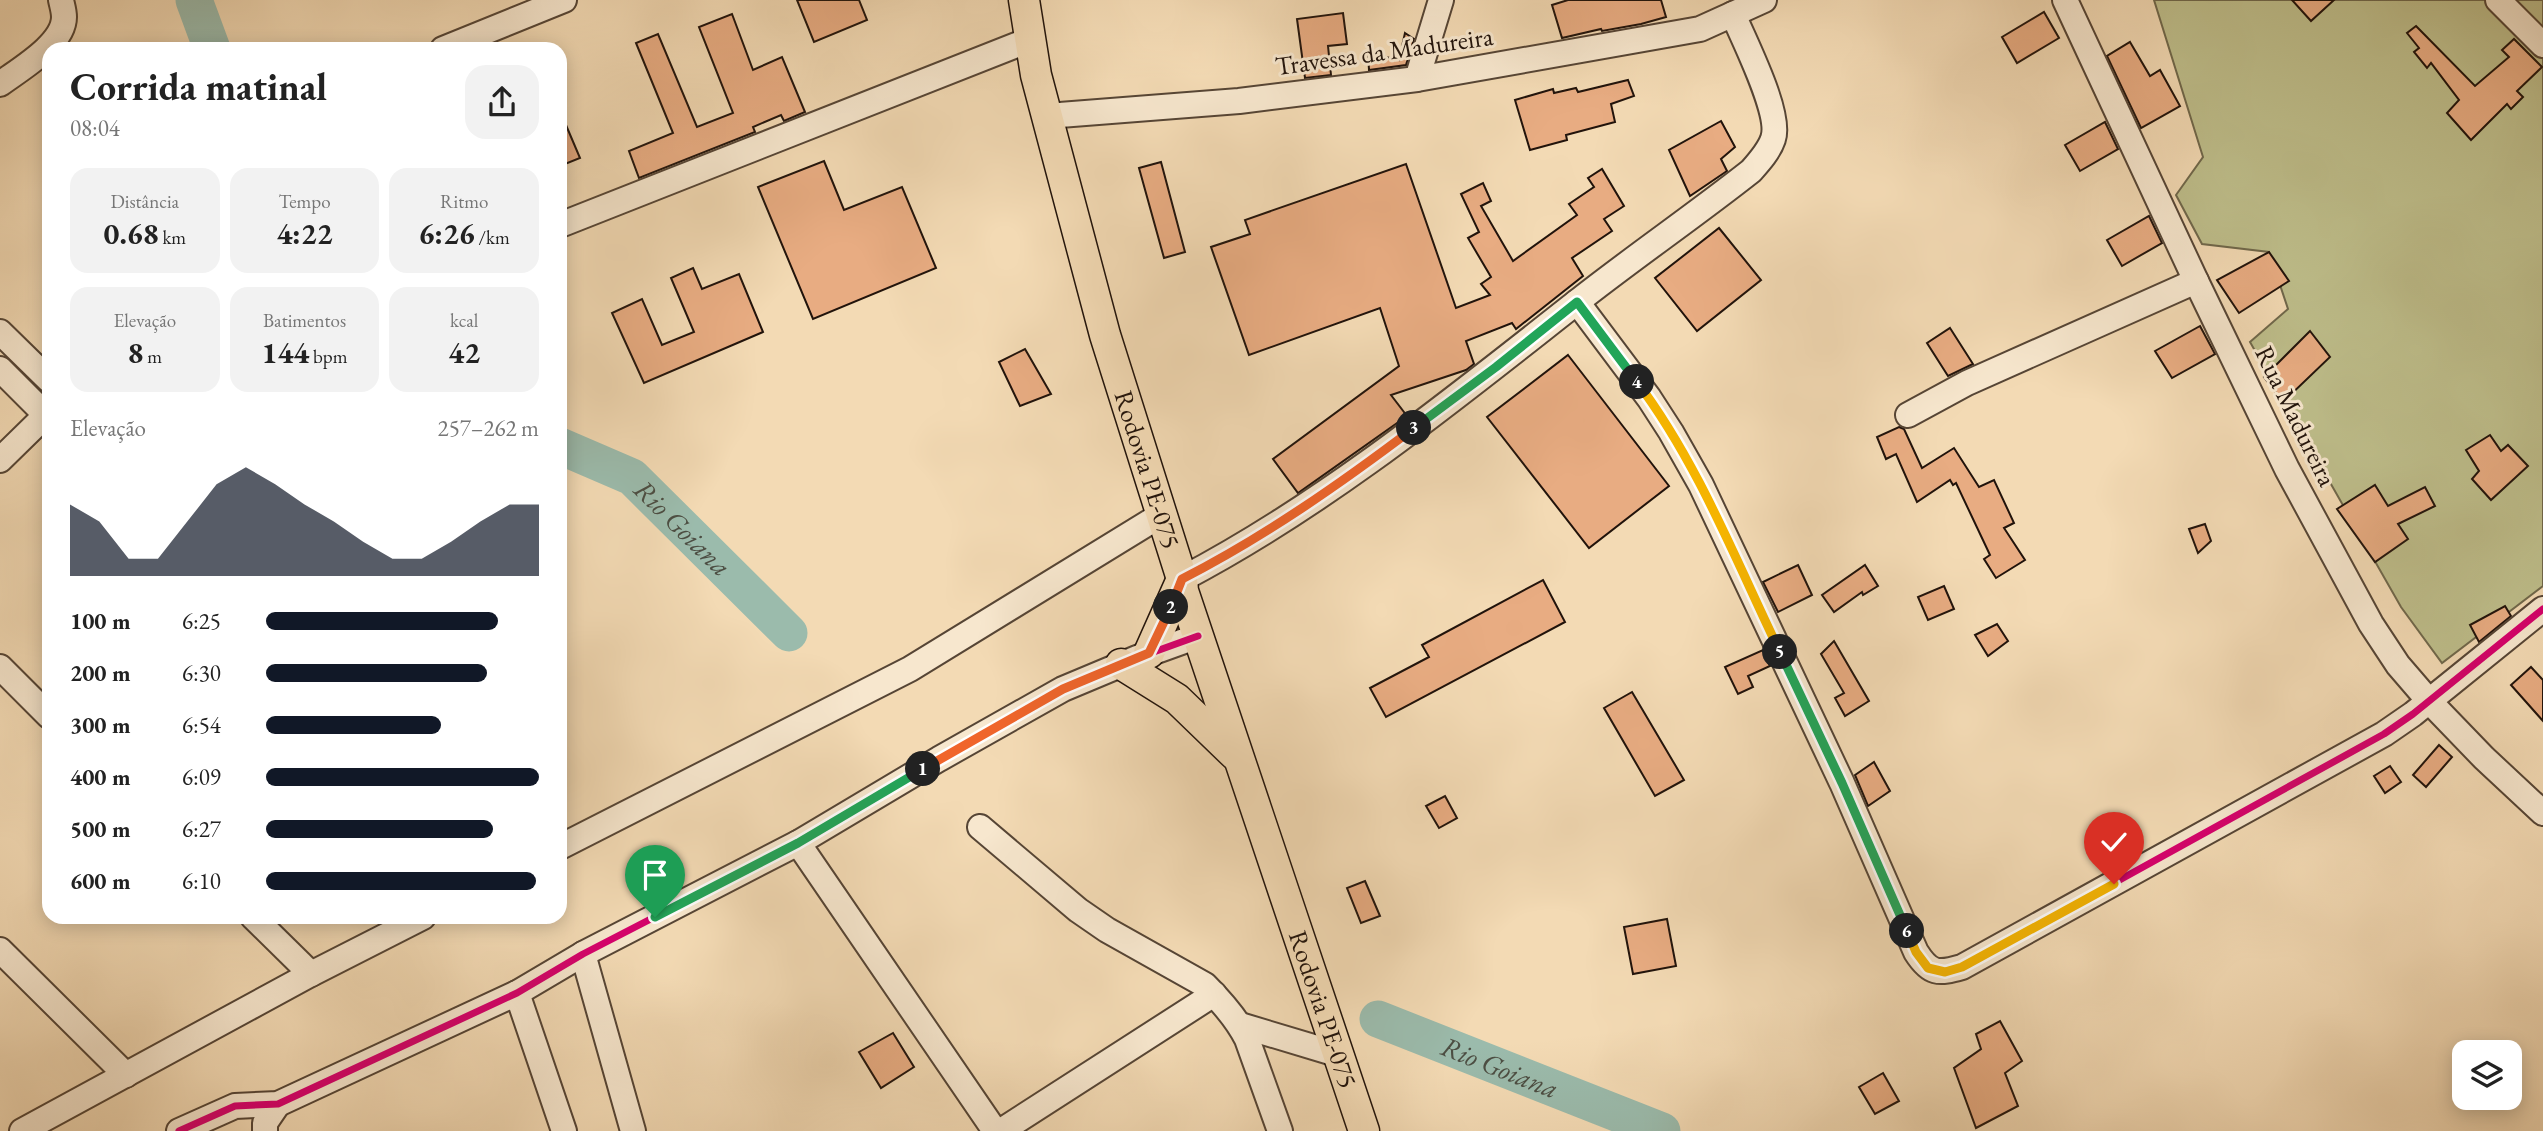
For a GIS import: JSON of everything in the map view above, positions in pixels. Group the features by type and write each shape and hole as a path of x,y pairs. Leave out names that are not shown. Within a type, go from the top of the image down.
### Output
{"main road":[{"name":"Rodovia PE-075","path":"1024,0 1029,40 1047,116 1105,335 1198,636 1364,1131"},
{"path":"1149,653 1182,579"},
{"path":"1121,664 1177,699 1240,760"}],"street":[{"path":"53,42 61,31 64,18 61,0"},
{"path":"460,42 564,0"},
{"path":"1417,79 1441,0"},
{"name":"Rua Madureira","path":"2065,0 2287,469 2371,624 2398,665 2429,701 2484,758 2543,813"},
{"path":"2498,0 2543,46"},
{"path":"1182,579 1227,556 1330,489 1486,375 1577,302 1751,171 1773,139 1775,125 1747,6"},
{"name":"Travessa da Madureira","path":"1047,116 1238,102 1417,79 1700,29 1747,6"},
{"path":"567,222 1029,40"},
{"path":"0,84 42,51"},
{"path":"1908,415 1968,383 2196,281"},
{"path":"1577,302 1649,398 1701,485 1842,783 1916,952 1928,968 1945,972 1962,967 2374,740 2429,701 2543,609"},
{"path":"0,332 42,373"},
{"path":"0,369 42,411"},
{"path":"0,460 42,422"},
{"path":"567,843 910,669 1161,515"},
{"path":"178,1131 235,1106 278,1104 517,993 583,954 798,843 1063,689 1198,636"},
{"path":"0,667 42,709"},
{"path":"980,827 1107,930 1205,985 1214,994 1240,1026 1280,1131"},
{"path":"798,843 995,1131"},
{"path":"260,924 311,974"},
{"path":"22,1131 311,974 409,924"},
{"path":"0,950 126,1075"},
{"path":"583,954 633,1131"},
{"path":"517,993 564,1131"},
{"path":"1002,1131 1214,994"},
{"path":"1240,1026 1340,1055"},
{"path":"265,1131 265,1123 278,1104"}],"green space":[{"path":"2154,0 2543,0 2543,586 2442,663 2401,607 2250,342 2288,309 2269,252 2202,244 2176,195 2203,157"}],"building":[{"path":"797,0 859,0 867,20 814,42"},
{"path":"1568,0 1661,0 1666,17 1562,38 1552,5"},
{"path":"2292,0 2334,0 2311,21"},
{"path":"2044,12 2059,38 2017,63 2002,37"},
{"path":"1343,13 1347,44 1328,46 1331,75 1305,78 1297,19"},
{"path":"732,14 753,70 782,57 805,112 784,121 781,115 753,127 755,132 639,178 629,151 673,133 636,43 658,34 697,127 733,113 699,27"},
{"path":"2416,26 2475,86 2509,57 2502,50 2514,39 2542,67 2517,91 2523,97 2511,109 2507,104 2471,140 2447,113 2459,100 2431,63 2427,68 2414,52 2419,48 2407,33"},
{"path":"1405,33 1414,39 1406,65 1369,70 1368,53 1399,60"},
{"path":"2130,42 2150,76 2160,70 2180,106 2141,128 2107,56"},
{"path":"1628,80 1634,96 1611,104 1615,122 1566,135 1567,140 1530,150 1515,100 1553,89 1554,93 1576,88 1578,92"},
{"path":"1721,121 1735,147 1721,159 1727,171 1690,196 1669,150"},
{"path":"2105,122 2118,149 2080,171 2065,145"},
{"path":"567,127 580,158 567,163"},
{"path":"824,161 844,210 902,187 936,268 813,319 758,187"},
{"path":"1161,162 1185,252 1164,258 1139,168"},
{"path":"1406,164 1456,308 1490,295 1481,284 1491,277 1468,238 1479,232 1461,194 1483,183 1491,201 1481,206 1513,261 1577,215 1569,204 1594,187 1588,178 1602,169 1624,206 1604,219 1612,231 1572,258 1583,276 1516,329 1512,323 1466,341 1474,364 1466,370 1391,395 1407,416 1298,493 1273,459 1399,366 1380,308 1249,355 1211,247 1250,234 1245,220"},
{"path":"2149,216 2162,243 2122,266 2107,240"},
{"path":"1719,228 1761,280 1697,331 1655,278"},
{"path":"2269,252 2289,281 2239,313 2217,280"},
{"path":"693,268 702,289 739,274 763,332 644,383 612,313 642,299 662,345 694,332 671,278"},
{"path":"2200,326 2215,354 2172,378 2155,351"},
{"path":"1950,328 1973,364 1948,376 1927,343"},
{"path":"2310,331 2330,357 2283,402 2264,377"},
{"path":"1025,349 1051,394 1020,406 999,362"},
{"path":"1568,355 1669,486 1589,548 1487,417"},
{"path":"1899,427 1904,429 1922,468 1954,448 1979,487 1994,480 2014,523 2004,528 2025,560 1996,578 1984,559 1990,555 1956,483 1953,485 1950,480 1917,502 1896,454 1886,459 1877,437"},
{"path":"2490,435 2501,451 2508,445 2528,466 2491,500 2472,479 2479,471 2466,450"},
{"path":"2375,485 2388,506 2425,487 2435,506 2398,524 2408,539 2375,562 2337,509"},
{"path":"2205,524 2211,541 2198,553 2189,529"},
{"path":"1798,565 1812,595 1778,612 1763,582"},
{"path":"1865,565 1878,586 1863,595 1862,592 1834,612 1822,595"},
{"path":"1543,580 1565,622 1386,717 1370,688 1429,657 1422,645"},
{"path":"1944,586 1954,609 1928,620 1918,597"},
{"path":"2505,606 2511,616 2479,642 2470,625"},
{"path":"1997,624 2008,641 1988,656 1975,635"},
{"path":"1834,641 1869,701 1845,716 1835,698 1844,693 1821,654"},
{"path":"1763,650 1770,666 1748,676 1753,687 1738,694 1725,667"},
{"path":"2531,667 2543,680 2543,721 2511,685"},
{"path":"1632,692 1684,780 1655,796 1604,708"},
{"path":"2439,745 2452,757 2426,787 2413,775"},
{"path":"1874,762 1890,791 1868,806 1855,775"},
{"path":"2390,766 2401,782 2385,793 2374,776"},
{"path":"1445,796 1457,818 1439,828 1426,806"},
{"path":"1365,881 1380,916 1361,923 1347,888"},
{"path":"1667,919 1676,966 1633,974 1624,927"},
{"path":"2000,1021 2022,1061 2005,1073 2018,1106 1976,1128 1954,1068 1981,1049 1976,1034"},
{"path":"893,1033 914,1067 881,1088 859,1052"},
{"path":"1883,1073 1899,1101 1875,1114 1859,1087"}],"waterway":[{"name":"Rio Goiana","path":"194,0 209,42"},
{"name":"Rio Goiana","path":"567,449 632,477 789,633"},
{"name":"Rio Goiana","path":"1378,1019 1662,1131"}],"cycle path":[{"path":"1577,302 1649,398 1701,485 1842,783 1916,952 1926,965 1935,970 1947,971 1962,967 2384,734 2413,714 2543,609"},
{"path":"179,1131 235,1106 278,1104 517,993 583,954 798,843 1063,689 1198,636"}],"route":[{"path":"655,917 798,843 1063,689 1149,653 1182,579 1227,556 1330,489 1496,367 1577,302 1649,398 1701,485 1842,783 1922,962 1934,971 1945,972 1962,967 2114,884"}]}
